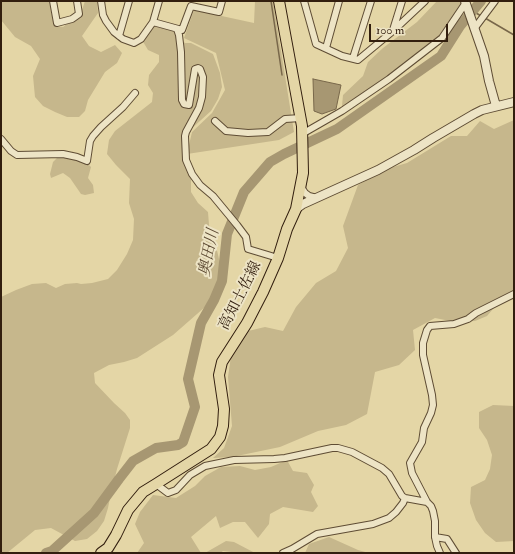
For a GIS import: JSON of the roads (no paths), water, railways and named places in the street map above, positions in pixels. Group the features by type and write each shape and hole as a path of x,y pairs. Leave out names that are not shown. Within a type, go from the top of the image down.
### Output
{"main road":[{"name":"高知土佐線","path":"101,553 108,548 128,510 143,492 211,448 220,437 223,426 224,409 219,375 222,362 247,323 263,292 278,258 287,229 296,209 303,173 302,136 279,1"}],"street":[{"path":"53,1 57,23 72,19 79,14 77,1"},
{"path":"101,1 103,15 114,32 123,39 134,43 141,39 153,22 159,1"},
{"path":"119,36 129,1"},
{"path":"153,22 182,30 192,4 219,12 222,1"},
{"path":"304,1 316,44 342,56 358,60 393,31 425,1"},
{"path":"307,10 309,1"},
{"path":"326,48 339,1"},
{"path":"353,58 371,1"},
{"path":"393,31 402,1"},
{"path":"473,26 495,1"},
{"path":"466,5 484,56 496,106"},
{"path":"302,136 389,79 442,38 466,5"},
{"path":"177,29 182,52 182,100 184,104 189,104 195,69 200,69 203,77 202,97 199,108 185,136 186,160 192,174 200,185 213,196 246,237 248,249 278,258"},
{"path":"1,139 11,151 17,155 63,154 87,161 90,141 93,136 135,93"},
{"path":"296,209 303,204 378,170 482,110 514,102"},
{"path":"215,121 226,131 248,133 268,132 285,119 300,118"},
{"path":"301,187 309,196 317,198"},
{"path":"440,553 435,536 433,511 412,473 410,463 422,442 424,428 433,405 423,355 423,343 427,330 430,326 454,324 468,319 476,313 514,294"},
{"path":"156,484 168,493 176,490 190,475 205,466 234,460 274,459 338,448 352,452 382,468 389,474 402,496 405,498 427,502"},
{"path":"283,553 317,534 373,524 389,518 396,512 405,498"},
{"path":"435,536 447,539 456,553"}],"waterway":[{"path":"271,1 282,75"},
{"name":"奥田川","path":"46,553 52,551 94,513 133,461 156,448 178,445 183,442 195,407 188,379 201,323 214,300 222,281 227,234 244,192 270,162 337,129 441,56 460,26 481,1"},
{"path":"473,11 481,16"},
{"path":"485,18 514,35"}]}
